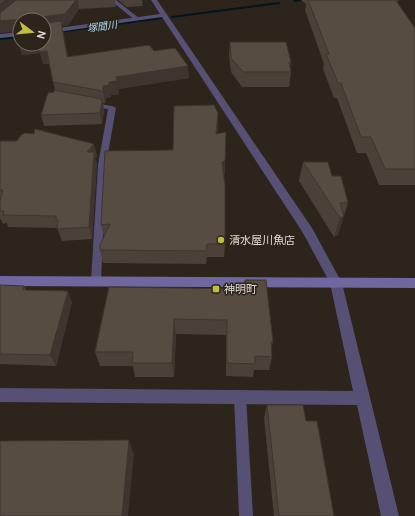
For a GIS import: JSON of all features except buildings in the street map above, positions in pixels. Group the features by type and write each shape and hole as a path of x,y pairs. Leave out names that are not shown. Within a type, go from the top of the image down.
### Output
{"street":[{"path":"154,0 308,230 336,283 364,398 390,516"},
{"path":"52,31 164,15"},
{"path":"0,36 12,35"},
{"path":"0,281 415,282"},
{"path":"0,395 364,398"}],"lane":[{"path":"113,0 137,19"},
{"path":"80,102 112,108 102,165 96,282"},
{"path":"240,396 246,516"}],"waterway":[{"name":"塚間川","path":"295,1 303,0"},
{"name":"塚間川","path":"172,17 279,3"},
{"name":"塚間川","path":"52,33 160,18"},
{"name":"塚間川","path":"0,39 12,38"}],"place":[{"name":"清水屋川魚店","path":"221,240"},
{"name":"神明町","path":"216,289"}]}
